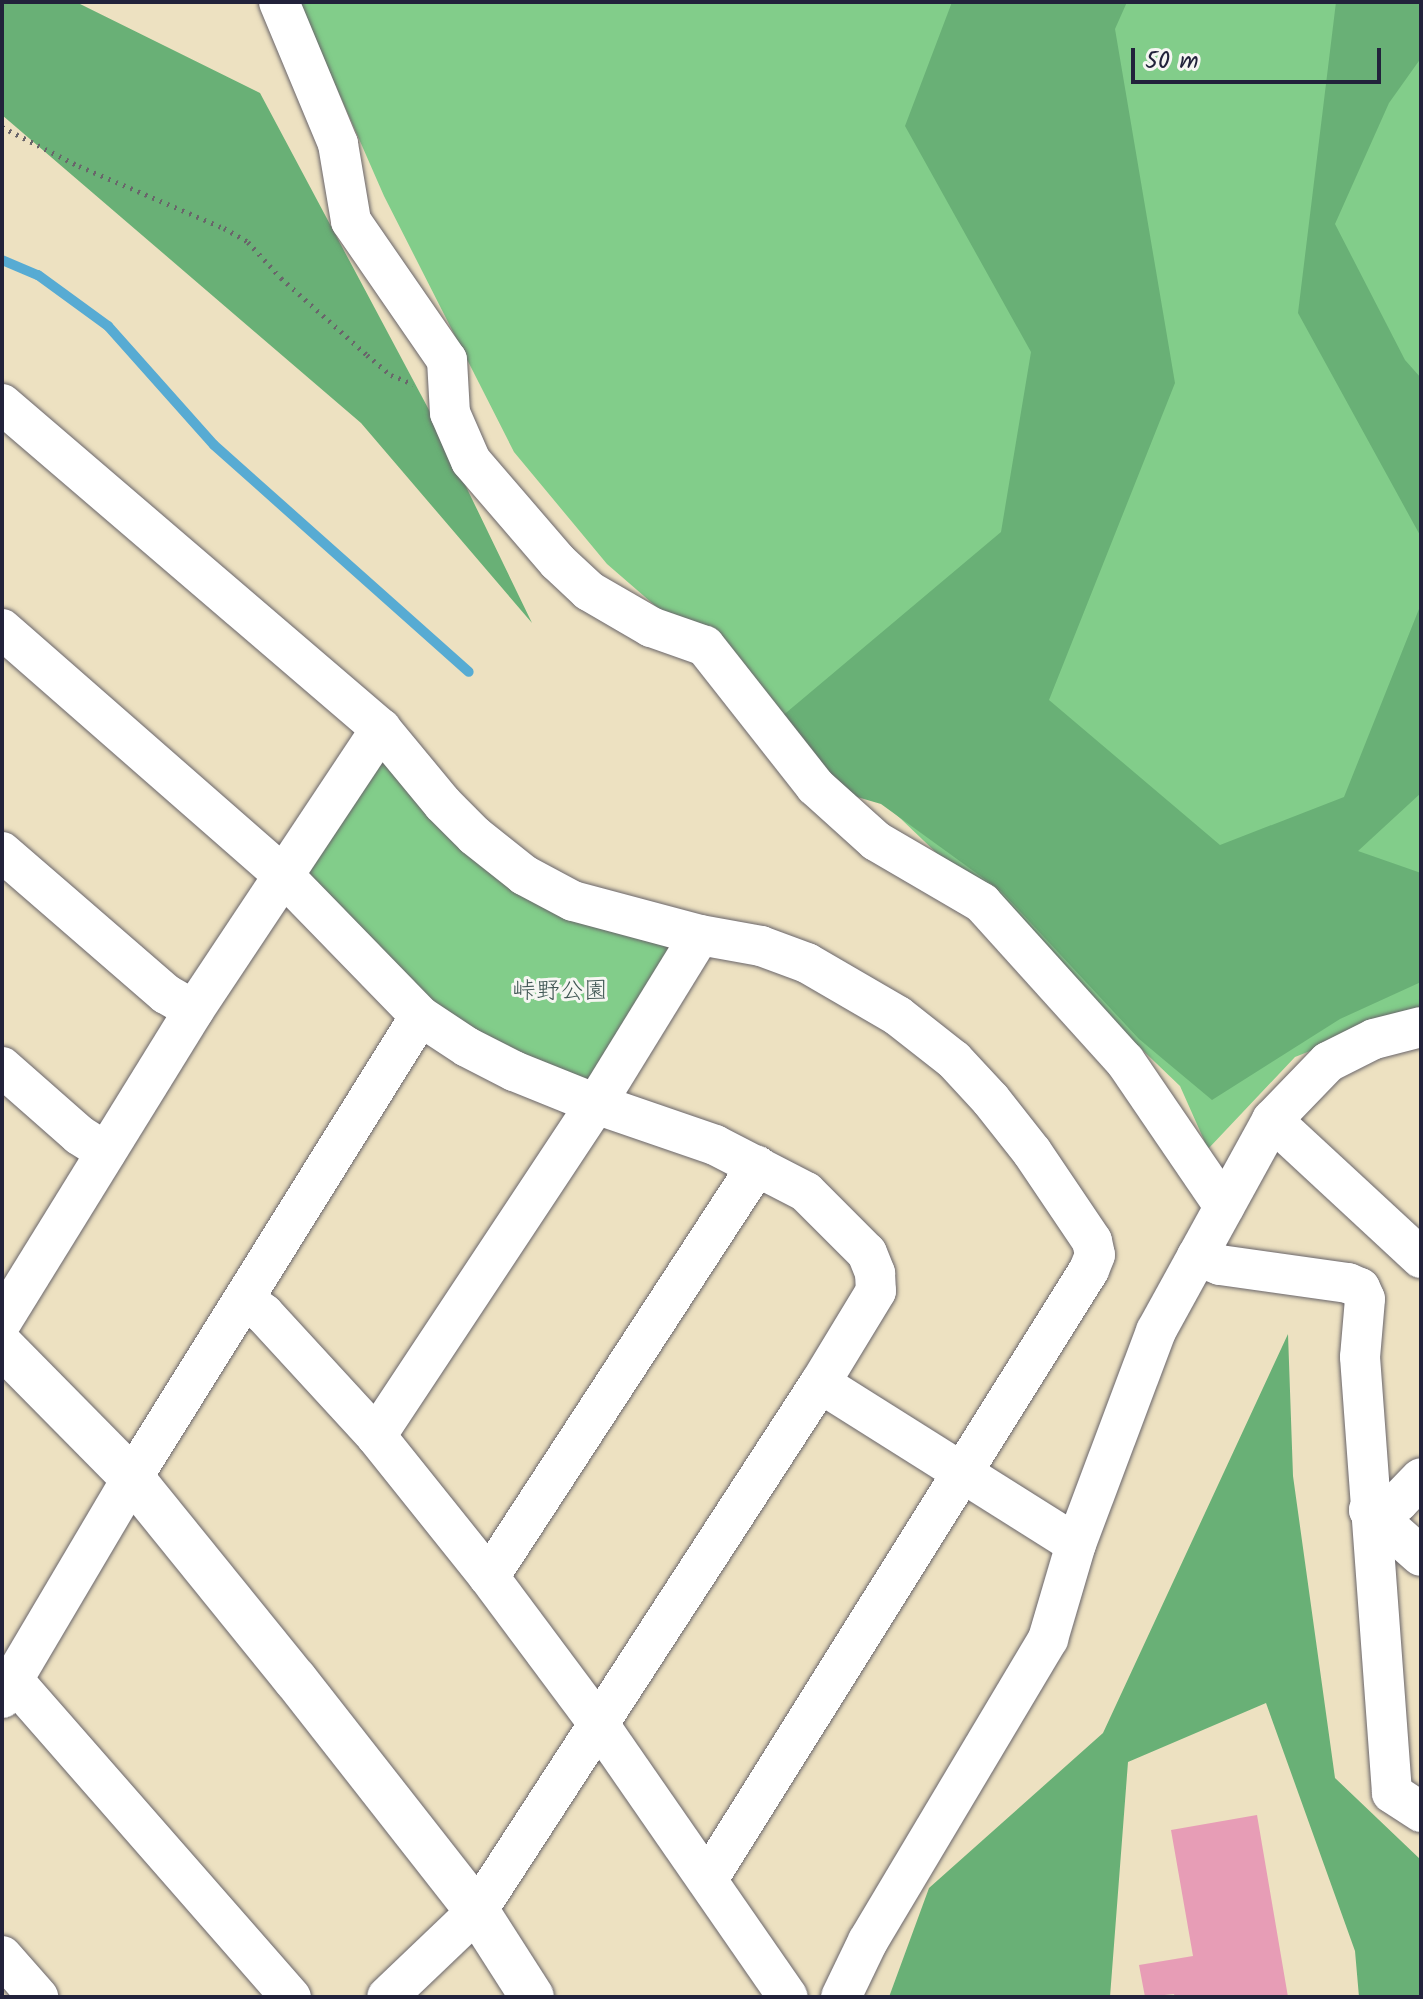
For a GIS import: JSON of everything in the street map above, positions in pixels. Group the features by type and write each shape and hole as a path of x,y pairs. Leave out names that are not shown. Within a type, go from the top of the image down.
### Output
{"street":[{"path":"279,2 338,144 351,221 447,360 447,398 457,437 471,461 578,581 619,611 651,627 705,646 815,786 876,841 982,903 1125,1061 1224,1206"},
{"path":"2,404 381,729 443,804 475,836 524,875 573,901 700,935 761,946 807,963 898,1016 954,1060 1032,1152 1092,1241 1095,1255 1089,1270 708,1879"},
{"path":"2,629 283,875 420,1016 467,1047 514,1071 596,1104 715,1145 806,1192 867,1253 875,1273 876,1291 820,1383 477,1911 387,1997"},
{"path":"2,1321 194,1010 381,729"},
{"path":"2,852 166,994 194,1010"},
{"path":"376,1436 596,1104 700,935"},
{"path":"291,1997 8,1689 132,1478 420,1016"},
{"path":"841,1997 868,1941 1048,1639 1076,1544 1156,1331 1272,1120 1328,1062 1374,1039 1421,1027"},
{"path":"2,1067 79,1135 106,1152"},
{"path":"1272,1120 1421,1258"},
{"path":"489,1577 757,1166"},
{"path":"1197,1256 1220,1265 1360,1288 1365,1299 1360,1357 1392,1793 1421,1812"},
{"path":"244,1299 264,1314 376,1436 489,1577 598,1723 788,1997"},
{"path":"2,1346 132,1478 477,1911 532,1997"},
{"path":"820,1383 960,1474 1076,1544"},
{"path":"1369,1510 1398,1502 1421,1478"},
{"path":"1369,1510 1421,1556"},
{"path":"2,1956 38,1997"}],"path":[{"path":"2,127 79,166 224,228 248,242 281,278 391,375 447,398"}],"green space":[{"path":"2,2 76,2 260,93 428,408 532,623 361,423 2,115"},
{"path":"299,2 1421,2 1421,1007 1295,1057 1208,1149 1180,1086 900,818 607,564 514,452 384,196"},
{"path":"952,2 1127,2 1115,29 1175,383 1049,700 1220,845 1344,797 1421,604 1421,793 1358,851 1421,873 1421,982 1340,1019 1212,1100 1139,1039 1001,891 881,804 840,792 768,728 1001,532 1031,352 905,126"},
{"path":"1336,2 1421,2 1421,58 1389,103 1335,224 1405,360 1421,378 1421,537 1298,313"},
{"name":"峠野公園","path":"371,756 388,756 464,839 666,944 673,958 606,1073 582,1081 535,1065 424,998 307,877"},
{"path":"1288,1334 1293,1476 1335,1778 1421,1860 1421,1997 1359,1997 1355,1951 1266,1703 1128,1762 1110,1997 889,1997 929,1888 1103,1733"}],"building":[{"path":"1257,1815 1288,1997 1175,1997 1174,1994 1145,1997 1139,1965 1193,1956 1171,1830"}],"waterway":[{"path":"2,260 38,275 108,326 214,445 469,672"}]}
